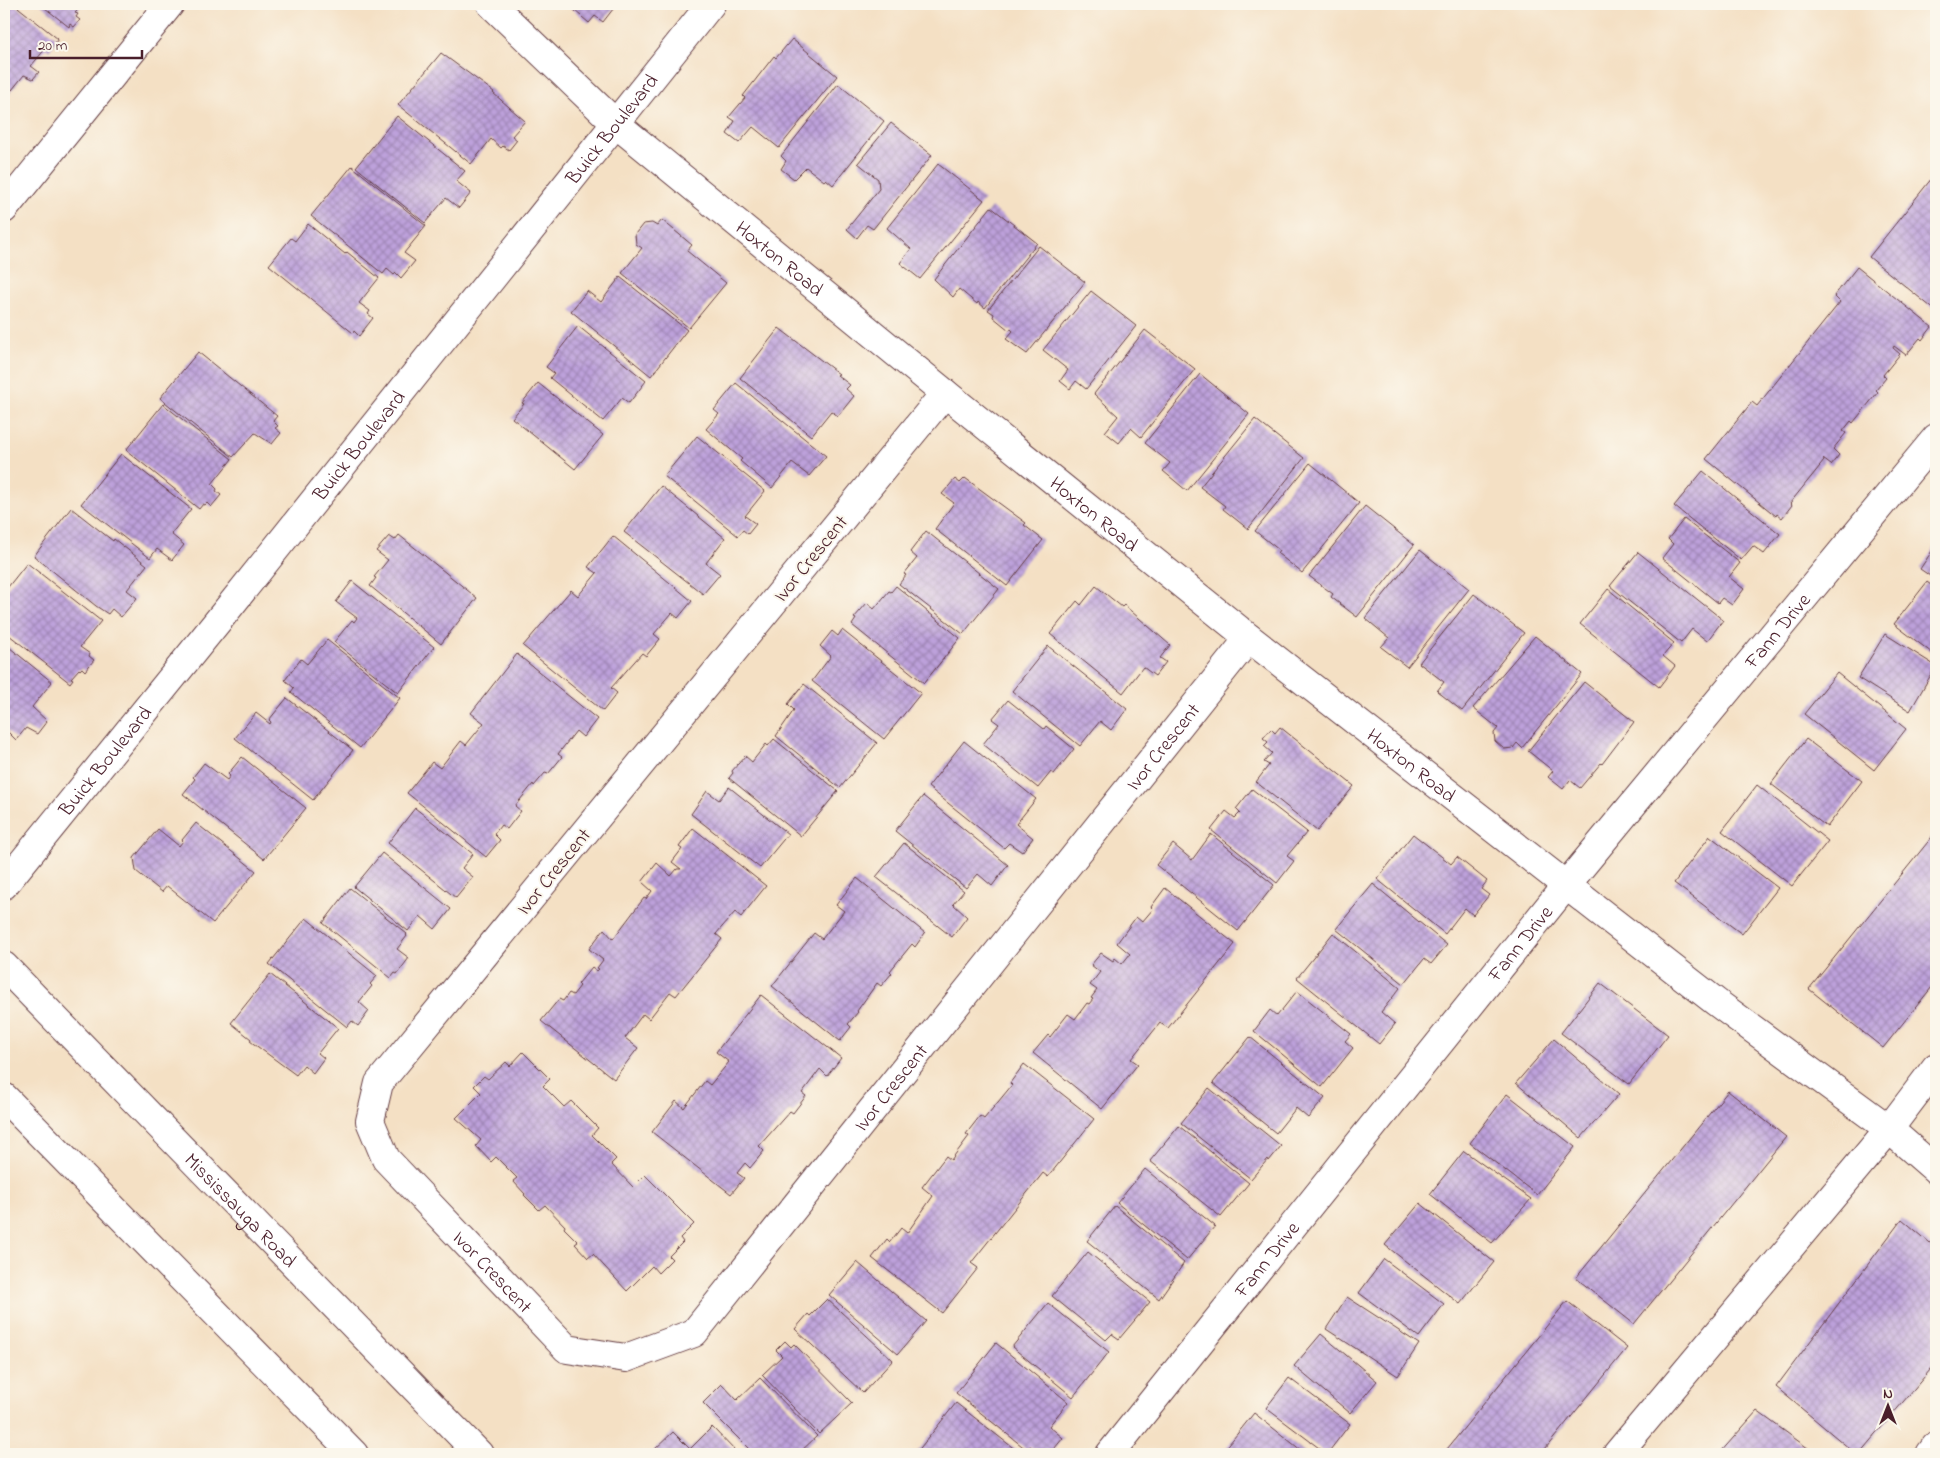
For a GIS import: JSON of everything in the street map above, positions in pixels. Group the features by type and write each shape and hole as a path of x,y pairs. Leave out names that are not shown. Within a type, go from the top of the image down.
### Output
{"street":[{"path":"4,209 170,4"},
{"name":"Hoxton Road","path":"491,4 615,123 945,393 1249,638 1716,1002 1889,1129 1936,1170"},
{"name":"Buick Boulevard","path":"4,885 226,611 711,4"},
{"name":"Ivor Crescent","path":"945,393 379,1083 370,1121 386,1160 567,1349 626,1358 694,1333 1249,638"},
{"name":"Fann Drive","path":"1110,1454 1567,884 1936,438"},
{"name":"Mississauga Road","path":"4,966 479,1454"},
{"path":"1617,1454 1889,1129 1936,1067"},
{"path":"4,1097 354,1454"},
{"path":"1930,1454 1936,1446"}],"building":[{"path":"4,4 14,4 58,39 49,51 46,48 31,66 39,72 33,79 24,75 12,90 4,83"},
{"path":"40,4 83,4 75,13 78,14 76,17 80,20 74,27 70,24 69,27"},
{"path":"567,4 617,4 603,22 595,16 589,23"},
{"path":"792,39 837,76 779,148 753,127 739,143 727,134 735,121 729,117 745,98 743,96 774,56 776,58"},
{"path":"441,53 494,92 525,121 512,136 517,140 509,150 503,146 501,148 491,139 471,164 398,105"},
{"path":"838,84 884,121 833,185 826,179 824,181 806,167 794,179 781,169 786,161 781,156"},
{"path":"4,85 11,91 4,100"},
{"path":"397,116 465,171 456,181 471,193 459,208 446,198 425,223 356,167"},
{"path":"891,123 932,155 873,229 867,225 857,238 847,229 879,189 878,179 858,163"},
{"path":"938,164 984,200 920,279 900,263 911,249 887,228"},
{"path":"352,166 426,226 404,253 415,261 401,278 396,273 394,275 387,269 383,274 311,216"},
{"path":"1936,173 1936,311 1869,257"},
{"path":"991,207 1037,243 985,308 959,289 953,297 934,279"},
{"path":"662,220 692,245 687,251 726,283 689,328 622,273 642,248 636,244 635,234 643,224 652,223 657,226"},
{"path":"308,224 379,278 359,303 370,311 368,314 373,318 359,336 269,265 291,238 295,241"},
{"path":"1039,246 1085,282 1027,354 1006,339 1013,331 993,317 994,314 988,310"},
{"path":"1857,267 1932,327 1922,340 1920,338 1906,355 1894,346 1893,348 1900,354 1883,375 1886,378 1876,390 1878,392 1853,423 1851,421 1843,431 1846,433 1833,449 1839,455 1831,465 1823,459 1824,461 1790,503 1792,505 1782,518 1777,514 1776,516 1706,459 1752,402 1757,406 1840,302 1834,296"},
{"path":"620,277 687,330 651,376 571,311 587,291 601,302"},
{"path":"1091,291 1136,326 1086,389 1076,381 1070,389 1060,381 1068,370 1043,350"},
{"path":"578,326 646,381 629,403 622,398 603,421 550,378 554,373 546,367"},
{"path":"779,328 839,374 837,375 850,385 846,389 854,396 838,416 831,411 811,436 740,378"},
{"path":"1145,330 1195,369 1141,437 1131,428 1119,443 1105,432 1118,416 1094,394"},
{"path":"198,352 277,416 273,421 278,426 275,428 281,433 272,444 255,433 233,457 160,398"},
{"path":"1200,374 1249,414 1187,491 1163,471 1170,463 1145,443"},
{"path":"538,383 603,435 575,469 512,418"},
{"path":"736,383 826,456 809,476 792,463 772,488 740,461 742,459 706,429 719,414 714,410"},
{"path":"163,404 232,459 212,484 221,495 211,507 207,503 203,504 199,509 126,450"},
{"path":"1255,419 1304,458 1248,529 1223,509 1225,506 1200,487"},
{"path":"697,436 765,491 745,516 756,524 748,534 743,530 738,536 664,476"},
{"path":"121,454 191,509 171,534 184,545 172,560 157,549 150,558 81,504"},
{"path":"1310,463 1359,503 1302,573 1277,553 1279,550 1255,531"},
{"path":"1703,471 1780,534 1764,554 1753,546 1741,560 1674,506"},
{"path":"965,478 1026,523 1024,525 1043,540 1007,586 935,529 954,503 942,494 955,479 960,483"},
{"path":"661,486 725,538 706,563 720,574 703,594 624,532"},
{"path":"1365,506 1414,545 1357,617 1331,597 1333,594 1309,576"},
{"path":"71,508 147,565 127,590 137,598 121,617 112,609 108,614 96,606 34,556"},
{"path":"1684,519 1740,563 1729,577 1744,589 1732,605 1722,598 1718,603 1662,558 1673,544 1668,539"},
{"path":"926,531 999,589 963,634 899,584 906,575 904,574 917,558 910,552"},
{"path":"399,535 477,598 441,644 370,586 376,578 374,577 388,560 376,551 389,536 395,540"},
{"path":"613,536 692,601 678,618 672,613 654,634 660,639 646,656 642,653 611,688 617,693 603,711 523,646 571,590 578,596 597,573 588,567"},
{"path":"1936,545 1936,580 1920,569"},
{"path":"1420,550 1469,589 1407,667 1381,647 1389,638 1365,618"},
{"path":"1638,552 1723,620 1707,641 1692,629 1681,643 1610,586"},
{"path":"27,563 101,621 80,647 90,654 89,656 94,660 85,671 82,668 79,669 71,678 73,679 70,683 4,631 4,592"},
{"path":"352,581 434,647 398,693 334,642 352,620 354,622 357,618 336,602"},
{"path":"1927,582 1936,589 1936,656 1894,624"},
{"path":"896,586 960,638 924,683 852,625 856,619 854,618 867,603 874,609 889,591 891,592"},
{"path":"1096,586 1122,607 1124,605 1170,645 1160,658 1166,662 1155,676 1143,667 1123,693 1050,634 1077,601 1081,605"},
{"path":"1608,589 1674,643 1663,656 1675,666 1659,687 1580,624"},
{"path":"1474,594 1524,633 1462,711 1437,691 1444,682 1419,663"},
{"path":"842,630 921,693 884,739 812,681 831,656 820,646 832,631 838,636"},
{"path":"1885,634 1936,666 1910,711 1858,678"},
{"path":"1535,636 1582,674 1522,748 1517,743 1513,748 1504,749 1495,741 1494,733 1498,728 1473,708"},
{"path":"327,640 400,698 360,748 291,692 294,688 285,680 301,659 307,664"},
{"path":"4,643 52,682 32,707 47,721 37,734 26,728 16,740 7,731 4,735"},
{"path":"1048,646 1127,709 1111,730 1100,721 1080,746 1012,691"},
{"path":"517,654 597,719 583,737 576,731 558,754 562,757 548,774 545,773 534,786 533,784 515,806 521,811 507,829 501,825 494,834 500,840 486,857 407,793 432,762 440,768 461,741 466,745 484,723 471,713"},
{"path":"1837,673 1906,729 1874,770 1804,714"},
{"path":"1584,682 1634,722 1602,764 1580,788 1570,780 1563,789 1548,777 1553,771 1528,751"},
{"path":"804,684 877,743 840,788 776,736 794,710 788,704"},
{"path":"287,698 353,750 313,800 235,738 256,713 270,724 269,720"},
{"path":"1008,700 1044,729 1046,726 1074,749 1054,774 1051,772 1038,788 983,744 999,724 992,719"},
{"path":"1280,727 1354,786 1317,831 1256,782 1269,765 1264,762 1272,753 1264,746 1268,742 1263,738 1271,729 1275,733"},
{"path":"774,739 838,791 801,836 729,778 733,773 732,771 745,756 752,762 766,744 768,746"},
{"path":"1806,739 1862,781 1827,827 1771,784"},
{"path":"964,741 1036,799 1016,824 1033,838 1022,852 1009,843 1004,848 928,787"},
{"path":"242,757 306,808 264,859 183,794 195,779 193,777 204,763 227,780 230,776 228,774"},
{"path":"1757,785 1828,841 1792,886 1722,831"},
{"path":"729,787 788,834 760,868 691,814 707,791 719,800"},
{"path":"1252,789 1307,832 1287,856 1294,861 1277,883 1211,830 1226,811 1235,818 1240,813 1236,809"},
{"path":"923,796 1008,865 992,886 978,874 966,888 895,831"},
{"path":"415,808 473,854 462,868 473,877 456,898 388,843"},
{"path":"196,823 256,871 213,923 167,886 162,892 136,871 134,858 158,829 179,846"},
{"path":"693,828 766,886 741,917 735,912 716,934 722,939 676,996 670,992 649,1019 643,1014 625,1038 638,1048 614,1079 541,1021 559,999 563,1001 569,993 573,995 580,986 578,984 592,967 597,971 599,969 597,968 603,960 589,949 604,929 613,939 644,898 646,899 652,891 642,882 657,863 671,876 677,869 681,869 672,862 682,849 679,847"},
{"path":"1936,832 1936,982 1883,1048 1809,989"},
{"path":"1211,834 1274,885 1238,931 1156,865 1173,844 1192,860"},
{"path":"1413,834 1451,864 1457,857 1487,881 1481,889 1489,895 1473,915 1465,908 1445,934 1377,879"},
{"path":"1710,836 1778,888 1742,934 1674,883"},
{"path":"904,843 964,891 953,904 967,917 952,937 876,877"},
{"path":"382,853 451,909 435,929 420,916 408,931 354,887"},
{"path":"857,878 925,933 915,947 912,944 890,971 892,973 881,986 877,983 848,1024 851,1027 840,1041 772,986 814,933 822,939 844,911 836,905"},
{"path":"1373,884 1447,945 1431,964 1424,959 1404,984 1336,929"},
{"path":"350,888 407,934 397,949 409,958 397,974 395,973 391,978 323,923"},
{"path":"1165,888 1235,944 1168,1028 1160,1023 1131,1059 1138,1064 1102,1109 1033,1053 1048,1035 1050,1037 1068,1014 1075,1019 1087,1003 1089,1004 1093,999 1091,998 1097,990 1090,985 1100,972 1091,965 1101,953 1113,961 1115,958 1122,964 1130,954 1117,943 1136,917 1142,922 1153,909 1151,907"},
{"path":"306,918 377,976 370,984 372,986 359,1002 369,1011 358,1026 352,1021 347,1027 269,964"},
{"path":"1333,933 1400,988 1381,1012 1395,1024 1379,1044 1297,978"},
{"path":"270,974 338,1028 318,1053 324,1058 313,1073 304,1065 296,1075 250,1041 251,1039 231,1023"},
{"path":"1600,983 1668,1035 1629,1084 1561,1033"},
{"path":"1297,991 1351,1034 1345,1041 1353,1048 1322,1087 1254,1031 1270,1010 1277,1016"},
{"path":"761,995 841,1058 827,1076 820,1069 802,1093 806,1096 793,1113 790,1111 759,1146 764,1151 750,1168 745,1163 737,1173 744,1178 731,1194 652,1132 676,1101 684,1108 705,1081 710,1085 729,1062 716,1052"},
{"path":"1250,1037 1325,1098 1308,1118 1296,1108 1276,1133 1213,1083"},
{"path":"1554,1039 1619,1094 1581,1138 1516,1083"},
{"path":"523,1052 550,1079 543,1086 564,1107 571,1101 598,1128 592,1135 616,1159 611,1164 633,1187 645,1175 694,1224 680,1238 683,1242 669,1256 672,1259 658,1273 652,1266 627,1291 593,1254 588,1258 575,1244 578,1242 545,1205 539,1210 524,1195 513,1181 517,1178 496,1157 491,1162 476,1146 481,1140 456,1118 481,1093 474,1086 484,1076 488,1079 506,1062 510,1066"},
{"path":"1024,1064 1094,1119 1048,1177 1043,1173 971,1263 978,1268 942,1313 872,1258 887,1239 890,1242 901,1228 907,1233 933,1196 922,1187 946,1156 951,1160 969,1136 966,1134 980,1116 984,1119 1012,1085 1010,1083"},
{"path":"1209,1088 1281,1146 1251,1179 1181,1123"},
{"path":"1728,1091 1786,1137 1634,1324 1576,1278"},
{"path":"1507,1094 1575,1147 1537,1195 1470,1143"},
{"path":"1179,1126 1249,1183 1221,1217 1150,1161"},
{"path":"1464,1151 1531,1199 1492,1243 1430,1194"},
{"path":"1145,1169 1215,1226 1187,1260 1117,1203"},
{"path":"1420,1203 1494,1262 1460,1304 1385,1245"},
{"path":"1115,1206 1184,1263 1159,1299 1087,1241"},
{"path":"1902,1219 1936,1248 1936,1363 1859,1454 1856,1454 1776,1387"},
{"path":"1088,1252 1150,1302 1119,1339 1112,1334 1106,1340 1052,1296"},
{"path":"1384,1259 1444,1304 1419,1337 1359,1293"},
{"path":"857,1262 926,1321 898,1354 829,1295"},
{"path":"1347,1297 1419,1344 1398,1376 1326,1329"},
{"path":"827,1299 893,1360 863,1393 795,1329 808,1314 810,1316"},
{"path":"1567,1301 1627,1348 1541,1454 1443,1454"},
{"path":"1048,1303 1109,1352 1073,1397 1012,1347"},
{"path":"1321,1334 1377,1381 1350,1413 1294,1366"},
{"path":"785,1341 791,1347 794,1344 852,1403 819,1434 762,1375 782,1356 776,1350"},
{"path":"996,1343 1068,1402 1049,1426 1063,1438 1050,1454 1041,1454 1030,1446 1027,1450 956,1393"},
{"path":"760,1378 817,1436 798,1454 754,1454 703,1403 722,1384 737,1400"},
{"path":"1289,1378 1350,1424 1327,1454 1266,1408"},
{"path":"956,1403 1021,1454 920,1454 917,1452"},
{"path":"1757,1411 1816,1454 1719,1454"},
{"path":"1254,1413 1306,1454 1221,1454"},
{"path":"712,1427 738,1454 658,1454 654,1450 673,1432 690,1449"}]}
